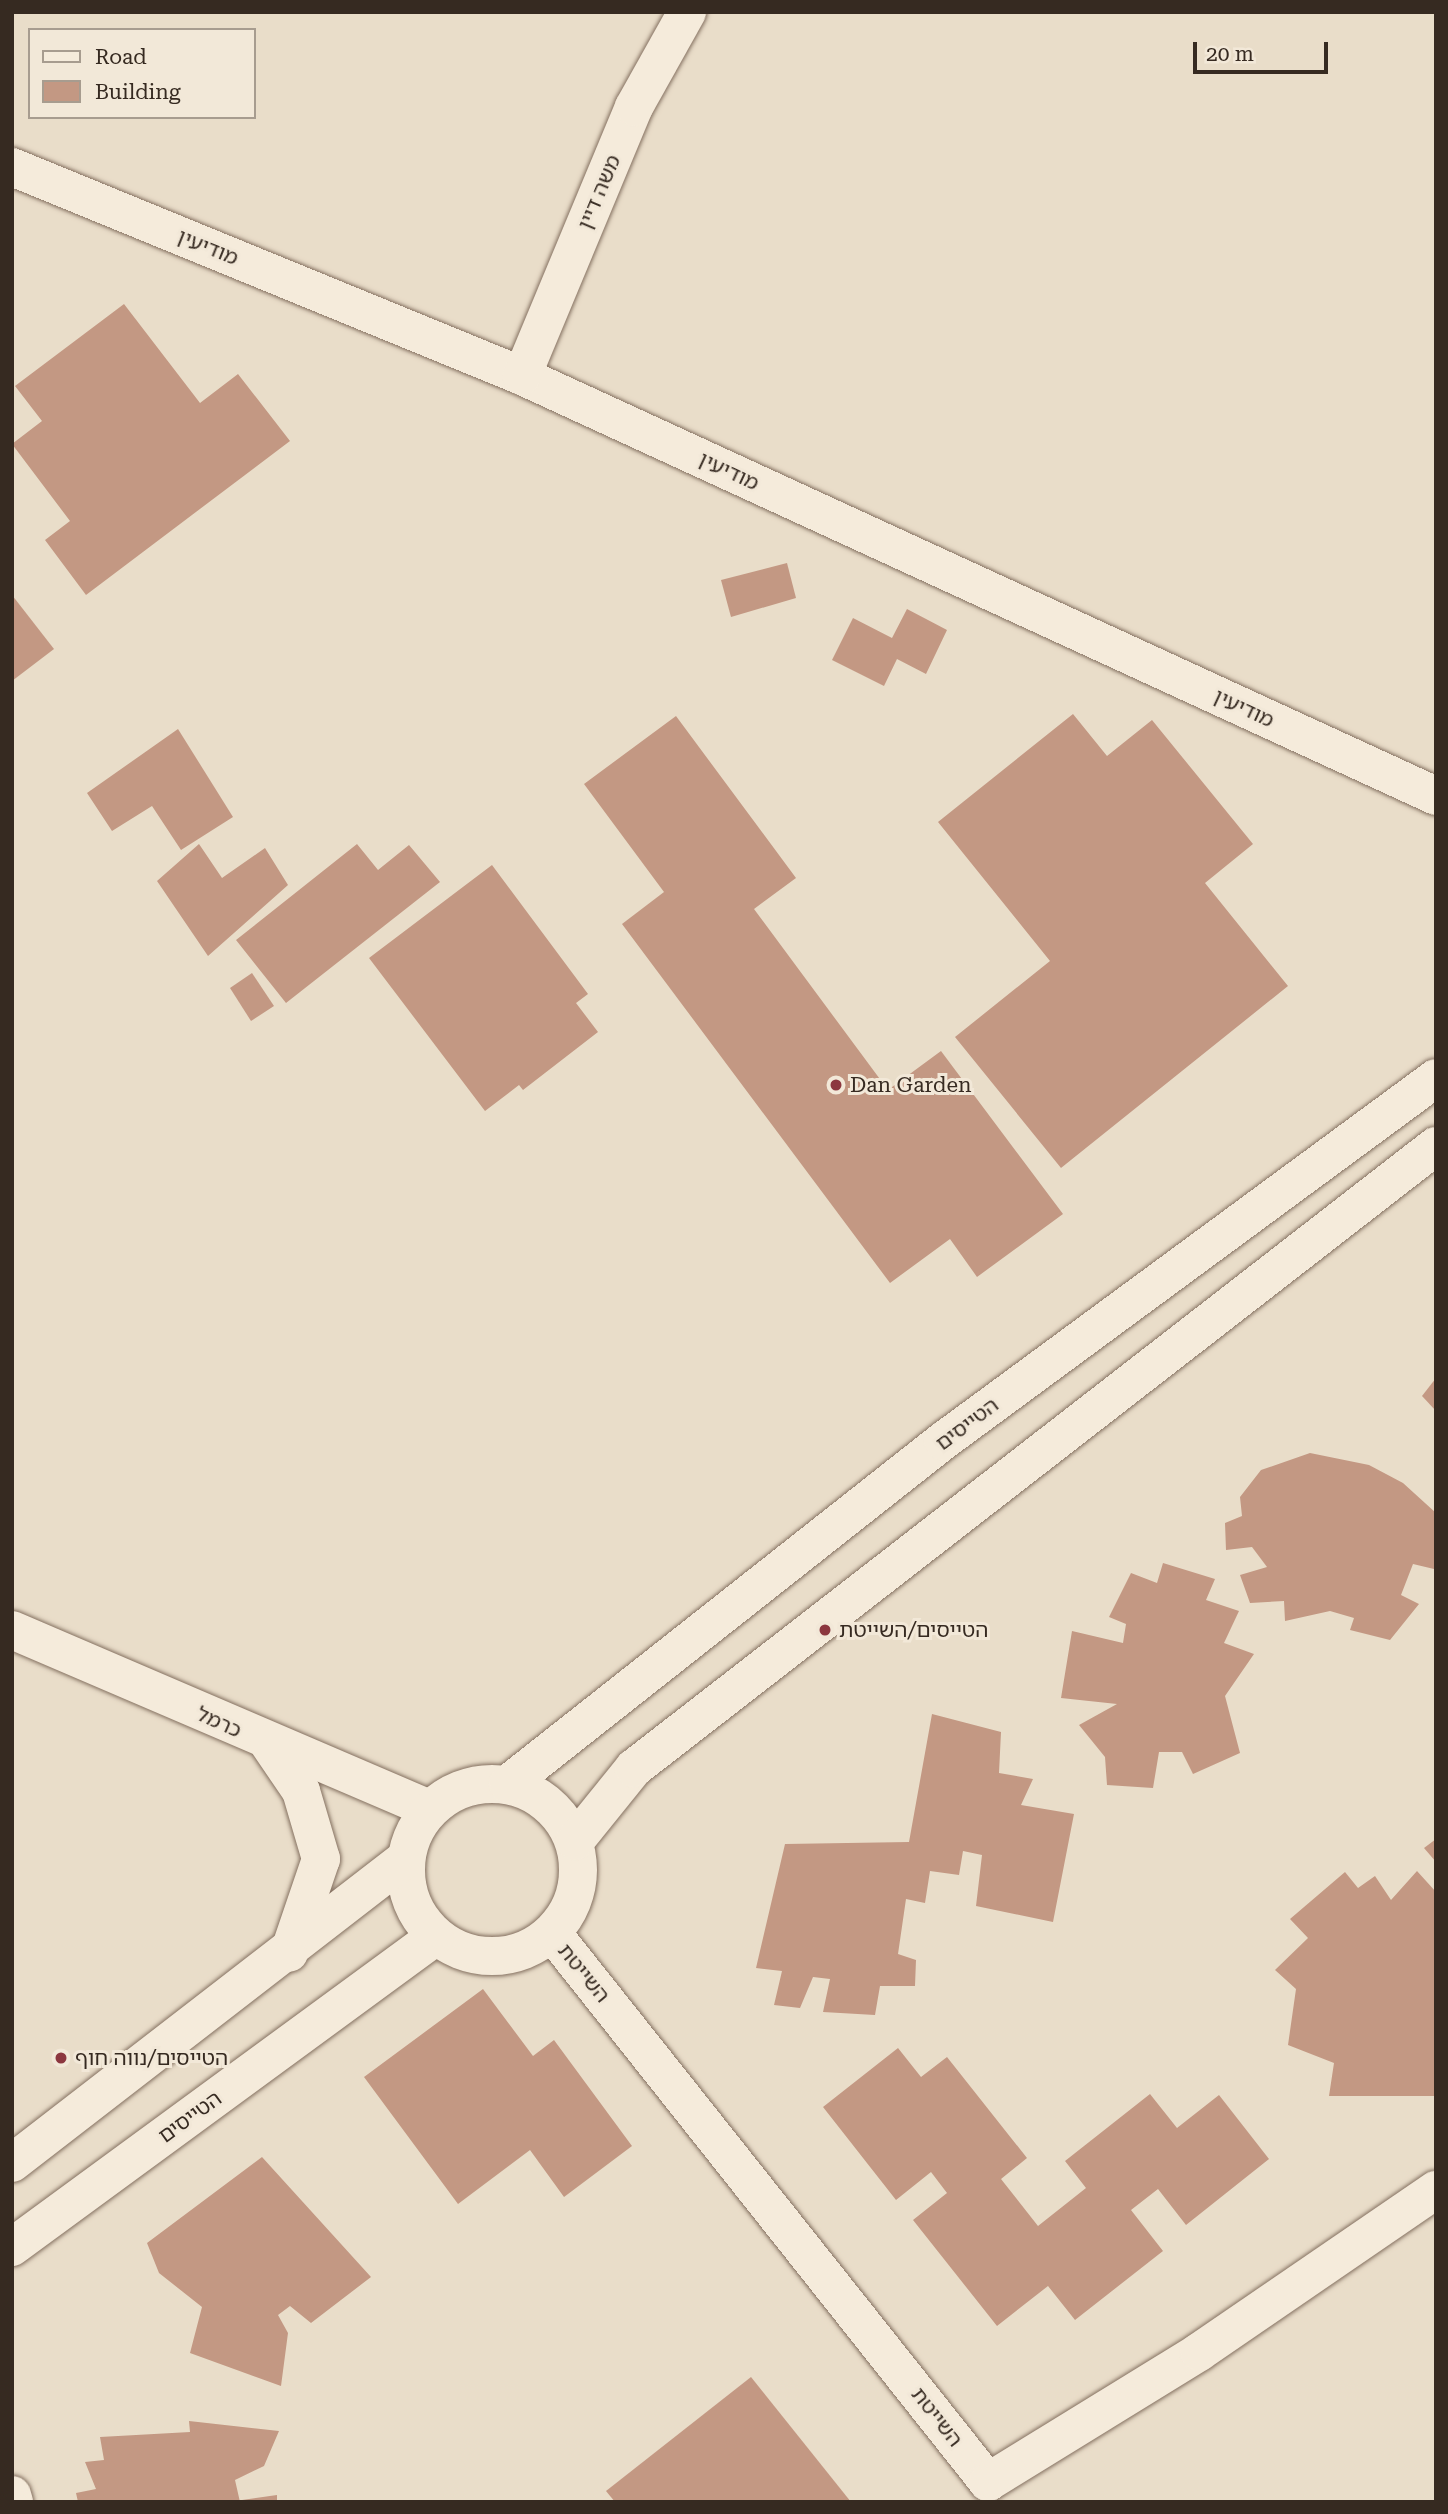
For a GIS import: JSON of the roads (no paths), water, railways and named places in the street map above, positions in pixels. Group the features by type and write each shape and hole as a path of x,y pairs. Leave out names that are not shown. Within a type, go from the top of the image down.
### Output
{"street":[{"name":"משה דיין","path":"523,376 634,107 687,12"},
{"name":"מודיעין","path":"12,167 523,376 1436,796"},
{"name":"הטייסים","path":"508,1784 943,1441 1436,1078"},
{"path":"405,1859 406,1888 435,1937 503,1956 531,1950 553,1934 570,1905 575,1841 634,1768 1436,1146"},
{"name":"כרמל","path":"12,1630 269,1744 429,1809"},
{"path":"269,1744 301,1791 321,1859 289,1953"},
{"path":"12,2163 289,1953 405,1859 429,1809 467,1787 508,1784 545,1801 575,1841"},
{"name":"השייטת","path":"553,1934 984,2495 1436,2190"},
{"name":"הטייסים","path":"12,2247 435,1937"},
{"path":"12,2496 14,2502"}],"place":[{"name":"Dan Garden","path":"836,1085"},
{"name":"הטייסים/השייטת","path":"825,1630"},
{"name":"הטייסים/נווה חוף","path":"61,2058"}]}
